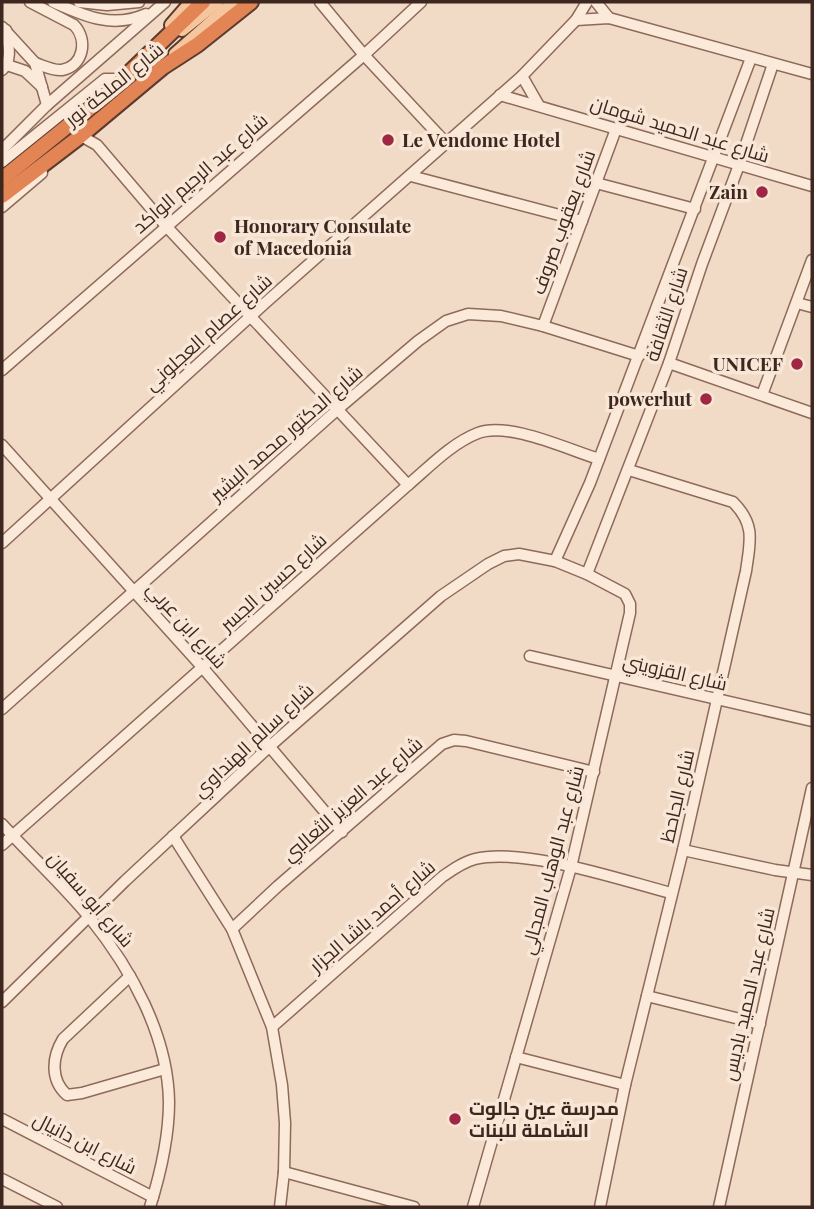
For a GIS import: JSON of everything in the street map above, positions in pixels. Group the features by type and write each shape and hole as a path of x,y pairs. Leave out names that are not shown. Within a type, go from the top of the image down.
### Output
{"highway":[{"name":"شارع الملكة نور","path":"2,179 122,79 203,2"},
{"name":"شارع الملكة نور","path":"2,196 78,138 163,67 197,45 251,2"}],"main road":[{"path":"136,66 191,2"},
{"path":"136,66 217,2"},
{"path":"163,67 234,2"}],"street":[{"path":"30,2 74,26 83,40 79,58 71,67 56,70 35,63"},
{"path":"53,2 96,19 112,22 134,19 164,2"},
{"path":"79,2 107,5 139,2"},
{"path":"2,150 47,105 164,2"},
{"path":"320,2 446,143"},
{"name":"شارع عبد الرحيم الواكد","path":"2,370 365,54 421,2"},
{"name":"شارع عصام العجلوني","path":"2,543 522,76 576,20 587,2"},
{"path":"596,2 609,18"},
{"path":"576,20 609,18 812,74"},
{"path":"4,28 35,63 47,105"},
{"path":"4,28 5,68 25,71 44,90"},
{"name":"شارع الثقافة","path":"555,562 639,356 751,58"},
{"name":"شارع الثقافة","path":"587,574 669,363 773,64"},
{"path":"522,76 538,104"},
{"path":"2,162 105,79 122,79"},
{"name":"شارع عبد الحميد شومان","path":"500,95 812,186"},
{"path":"97,121 97,145"},
{"name":"شارع يعقوب صروف","path":"543,326 616,129"},
{"path":"2,208 78,138 83,137 97,145 166,226 408,485"},
{"path":"411,176 582,221"},
{"path":"596,183 695,209"},
{"path":"762,395 812,260"},
{"path":"797,303 812,307"},
{"name":"شارع الدكتور محمد البشير","path":"2,709 338,409 433,329 456,316 479,313 543,326 639,356"},
{"path":"669,363 812,413"},
{"name":"شارع حسين الجسر","path":"2,845 408,485 459,444 485,430 513,432 598,459"},
{"name":"شارع ابن عربي","path":"2,445 203,668 342,832"},
{"name":"شارع الجاحظ","path":"600,1207 625,1085 683,849 746,571 750,534 748,521 733,502 629,470"},
{"name":"شارع سالم الهنداوي","path":"2,1002 125,881 270,746 440,596 504,556 519,554 555,562"},
{"name":"شارع عبد الوهاب المجالي","path":"473,1207 571,867 630,613 630,604 625,594 587,574 555,562"},
{"name":"شارع القزويني","path":"530,656 812,721"},
{"name":"شارع عبد العزيز الثعالبي","path":"232,929 442,744 454,740 466,741 594,772"},
{"name":"شارع عبد الحميد باديس","path":"719,1207 812,788"},
{"name":"شارع أبو سفيان","path":"2,824 89,917 121,959 152,1023 165,1069 169,1105 151,1202"},
{"path":"173,836 232,929 272,1027 282,1085 285,1123 280,1207"},
{"path":"683,849 812,875"},
{"name":"شارع أحمد باشا الجزار","path":"272,1027 456,867 473,860 500,856 571,867 671,893"},
{"path":"130,976 63,1039 54,1062 55,1079 59,1088 67,1095 165,1069"},
{"path":"647,996 760,1024"},
{"path":"516,1056 625,1085"},
{"name":"شارع ابن دانيال","path":"2,1119 151,1202"},
{"path":"284,1172 414,1207"},
{"path":"2,1179 57,1207"}],"place":[{"name":"Le Vendome Hotel","path":"388,140"},
{"name":"Zain","path":"762,192"},
{"name":"Honorary Consulate of Macedonia","path":"220,237"},
{"name":"UNICEF","path":"797,364"},
{"name":"powerhut","path":"706,399"},
{"name":"مدرسة عين جالوت الشاملة للبنات","path":"455,1119"}]}
